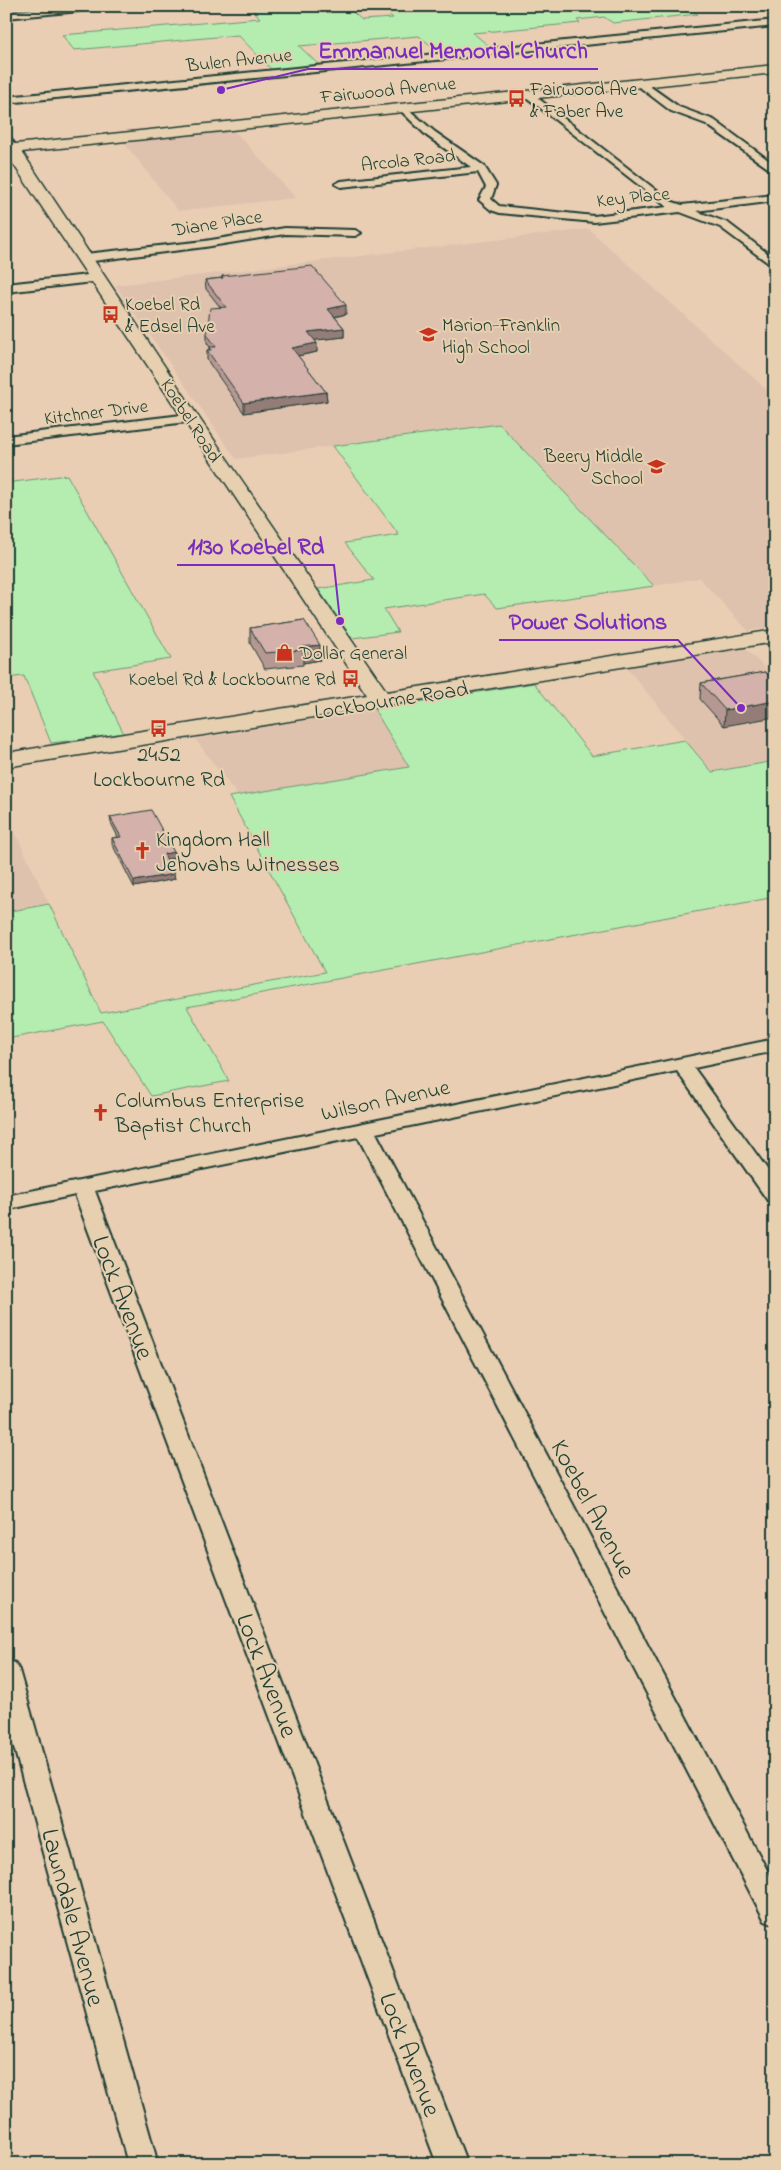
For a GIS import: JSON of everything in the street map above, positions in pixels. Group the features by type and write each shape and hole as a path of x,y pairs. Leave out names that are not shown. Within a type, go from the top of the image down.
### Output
{"street":[{"path":"6,15 101,6"},
{"name":"Bulen Avenue","path":"6,100 775,24"},
{"name":"Fairwood Avenue","path":"8,145 403,108 775,69"},
{"path":"641,83 675,108 710,122 775,170"},
{"path":"530,95 666,203 724,225 775,265"},
{"path":"403,108 431,134 462,153 479,169"},
{"name":"Koebel Road","path":"8,145 381,700"},
{"name":"Key Place","path":"479,169 487,176 491,184 491,191 485,200 495,208 594,219 775,198"},
{"name":"Arcola Road","path":"341,184 479,169"},
{"name":"Diane Place","path":"85,258 205,244 266,233 355,232"},
{"path":"6,288 97,278"},
{"name":"Kitchner Drive","path":"6,440 190,418"},
{"name":"Lockbourne Road","path":"6,760 775,636"},
{"name":"Wilson Avenue","path":"6,1203 775,1045"},
{"path":"682,1064 775,1196"},
{"name":"Koebel Avenue","path":"364,1129 775,1914"},
{"name":"Lock Avenue","path":"83,1188 452,2164"},
{"name":"Lawndale Avenue","path":"6,1670 143,2164"}],"shaded area":[{"path":"232,128 296,198 178,211 121,139"},
{"name":"Marion-Franklin High School","path":"589,229 775,397 775,627 748,631 699,578 654,586 499,424 236,459 115,285"},
{"path":"738,641 775,678 775,761 712,772 621,661"},
{"path":"374,709 409,767 238,796 195,739"},
{"path":"6,813 49,904 6,912"}],"green space":[{"path":"250,6 320,6 325,10 348,8 362,20 393,18 381,8 398,6 695,6 686,8 698,14 613,23 604,17 577,20 580,23 473,33 494,50 443,55 419,36 299,46 320,66 273,71 238,35 74,50 62,35 260,18"},
{"path":"499,424 654,586 497,608 484,594 384,609 398,632 352,638 318,589 374,580 345,543 399,535 333,446"},
{"path":"67,475 171,659 93,671 124,734 51,743 24,676 6,678 6,483"},
{"path":"534,683 592,756 685,740 712,772 775,761 775,897 187,1007 229,1081 151,1096 103,1021 6,1039 6,912 49,904 101,1013 325,972 229,797 409,767 374,709"}],"building":[{"path":"312,266 346,305 328,309 344,328 308,332 317,343 292,348 326,392 244,403 207,350 211,350 210,347 216,347 207,334 210,308 226,307 205,280 223,278 222,276"},
{"path":"304,620 320,645 301,647 303,650 265,653 250,628"},
{"path":"765,672 775,682 775,701 725,710 701,683"},
{"name":"Kingdom Hall Jehovahs Witnesses","path":"151,810 174,852 164,854 174,874 134,881 112,838 121,837 110,817"}],"place":[{"name":"Emmanuel Memorial Church","path":"221,90"},
{"name":"Fairwood Ave & Faber Ave","path":"516,99"},
{"name":"Koebel Rd & Edsel Ave","path":"111,314"},
{"name":"Marion-Franklin High School","path":"428,335"},
{"name":"Beery Middle School","path":"657,466"},
{"name":"1130 Koebel Rd","path":"340,621"},
{"name":"Dollar General","path":"285,652"},
{"name":"Koebel Rd & Lockbourne Rd","path":"350,678"},
{"name":"Power Solutions","path":"741,708"},
{"name":"2452 Lockbourne Rd","path":"159,728"},
{"name":"Kingdom Hall Jehovahs Witnesses","path":"142,851"},
{"name":"Columbus Enterprise Baptist Church","path":"101,1112"}]}
